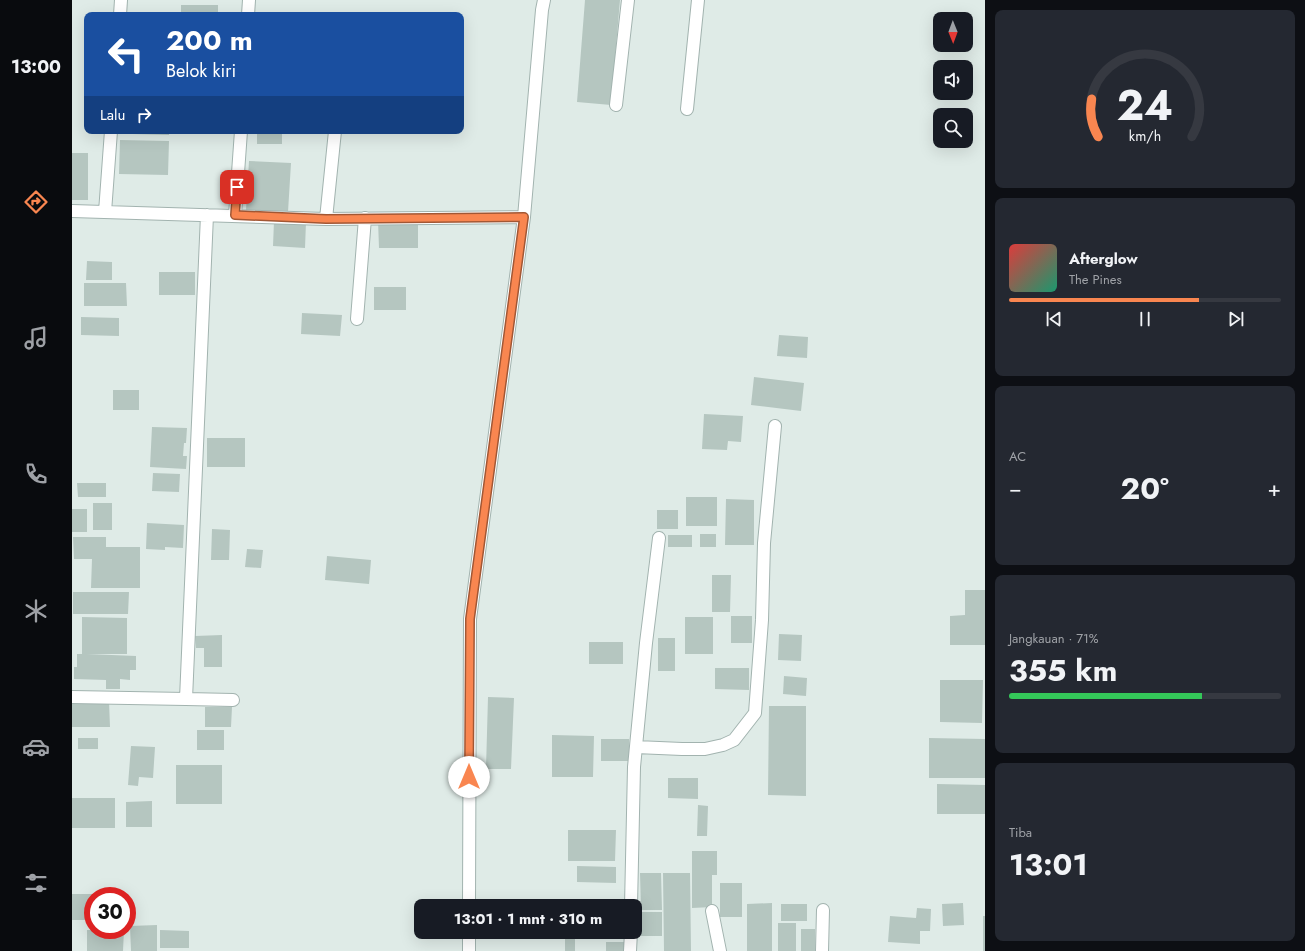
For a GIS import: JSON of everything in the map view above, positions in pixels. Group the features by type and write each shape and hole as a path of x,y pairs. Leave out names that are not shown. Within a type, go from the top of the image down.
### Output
{"street":[{"path":"120,12 121,0"},
{"path":"248,12 249,0"},
{"path":"469,899 470,619 524,217 544,0"},
{"path":"616,104 628,0"},
{"path":"687,109 698,0"},
{"path":"105,212 111,134"},
{"path":"235,215 241,134"},
{"path":"326,219 335,134"},
{"path":"72,211 326,219 524,217"},
{"path":"186,699 207,215"},
{"path":"357,319 365,218"},
{"path":"636,747 697,749 723,745 734,740 755,713 762,620 764,543 775,426"},
{"path":"631,899 636,747 646,643 659,538"},
{"path":"72,697 233,700"},
{"path":"822,951 823,910"},
{"path":"712,911 720,951"},
{"path":"469,939 469,951"},
{"path":"630,951 631,939"}],"building":[{"path":"585,0 620,0 611,105 577,102"},
{"path":"181,5 218,5 218,12 181,12"},
{"path":"132,134 169,134 169,135"},
{"path":"257,134 282,134 282,144 257,144"},
{"path":"120,140 169,141 168,175 119,174"},
{"path":"72,153 88,153 88,200 72,200"},
{"path":"249,161 291,163 288,212 246,210"},
{"path":"378,220 418,220 418,248 379,248"},
{"path":"274,221 306,222 305,248 273,246"},
{"path":"87,261 112,262 112,280 86,280"},
{"path":"159,272 195,272 195,295 159,295"},
{"path":"84,283 126,283 127,306 84,306"},
{"path":"374,287 406,287 406,310 374,310"},
{"path":"302,313 342,315 340,336 301,334"},
{"path":"81,317 119,318 119,336 81,335"},
{"path":"779,335 808,337 807,358 777,356"},
{"path":"754,377 804,383 801,411 751,405"},
{"path":"113,390 139,390 139,410 113,410"},
{"path":"704,414 743,416 741,442 728,441 727,450 702,449"},
{"path":"152,427 187,428 183,456 187,456 186,469 150,467"},
{"path":"207,438 245,438 245,467 207,467"},
{"path":"153,473 180,474 179,492 152,491"},
{"path":"77,483 106,483 106,497 78,497"},
{"path":"686,497 717,497 717,526 686,526"},
{"path":"726,499 754,500 754,545 725,545"},
{"path":"93,503 112,503 112,530 93,530"},
{"path":"72,509 87,509 87,532 72,532"},
{"path":"657,510 678,510 678,529 657,529"},
{"path":"147,523 184,525 183,548 165,547 165,550 146,549"},
{"path":"212,529 230,530 229,560 211,560"},
{"path":"700,534 716,534 716,547 700,547"},
{"path":"668,535 692,535 692,547 668,547"},
{"path":"73,537 106,537 106,547 140,547 140,588 91,588 92,559 74,559"},
{"path":"247,549 263,550 261,568 245,567"},
{"path":"327,556 371,560 369,584 325,580"},
{"path":"712,575 731,575 730,612 712,612"},
{"path":"965,590 985,590 985,645 950,645 950,616 965,615"},
{"path":"73,592 129,592 128,614 73,614"},
{"path":"731,616 752,616 752,643 731,643"},
{"path":"82,617 127,618 127,654 87,654 136,656 136,670 130,670 130,680 120,679 120,689 106,689 106,680 74,679 74,667 77,667 77,654 82,654"},
{"path":"685,617 713,617 713,654 685,654"},
{"path":"779,634 802,635 801,661 778,660"},
{"path":"222,635 222,667 204,667 204,648 196,648 195,636"},
{"path":"658,638 675,638 675,671 658,671"},
{"path":"589,642 623,642 623,664 589,664"},
{"path":"715,668 749,668 749,690 715,689"},
{"path":"784,676 807,678 806,696 783,694"},
{"path":"940,680 983,680 982,723 940,722"},
{"path":"488,697 514,698 511,769 486,769"},
{"path":"72,701 109,701 110,727 72,727"},
{"path":"769,706 806,706 806,796 768,795"},
{"path":"205,707 232,707 231,727 205,727"},
{"path":"197,730 224,730 224,750 197,750"},
{"path":"552,735 594,736 593,777 552,777"},
{"path":"78,738 98,738 98,749 78,749"},
{"path":"929,738 985,739 985,778 929,778"},
{"path":"601,739 629,739 629,761 601,761"},
{"path":"131,746 155,747 153,778 139,777 138,786 128,785"},
{"path":"176,765 222,765 222,804 176,804"},
{"path":"668,778 698,778 698,799 668,798"},
{"path":"937,784 985,785 985,814 937,814"},
{"path":"72,798 115,798 115,828 72,828"},
{"path":"152,801 152,827 126,827 126,802"},
{"path":"698,805 708,806 707,836 697,836"},
{"path":"568,830 616,830 615,861 568,861"},
{"path":"692,851 717,851 717,875 712,875 712,907 692,908"},
{"path":"577,866 616,867 616,883 577,882"},
{"path":"640,873 661,873 662,910 642,910 642,899 641,899"},
{"path":"663,873 690,873 691,951 664,951"},
{"path":"720,883 742,883 742,917 720,917"},
{"path":"72,894 84,894 84,920 72,920"},
{"path":"772,903 772,951 747,951 747,904"},
{"path":"963,903 964,925 943,926 942,904"},
{"path":"781,904 807,904 807,921 781,921"},
{"path":"917,908 931,909 930,931 920,931 920,944 888,942 890,916 916,918"},
{"path":"642,912 662,912 662,936 642,936"},
{"path":"983,916 985,916 985,951 983,951"},
{"path":"778,923 796,923 796,951 778,951"},
{"path":"157,925 157,951 131,951 131,939 136,939 136,926"},
{"path":"801,929 815,929 815,951 801,951"},
{"path":"160,930 189,931 189,948 160,948"},
{"path":"87,939 124,939 123,951 87,951"},
{"path":"565,939 575,939 575,951 565,951"},
{"path":"606,942 625,942 625,951 606,951"}],"route":[{"path":"237,187 235,215 326,219 524,217 470,619 469,777"}]}
